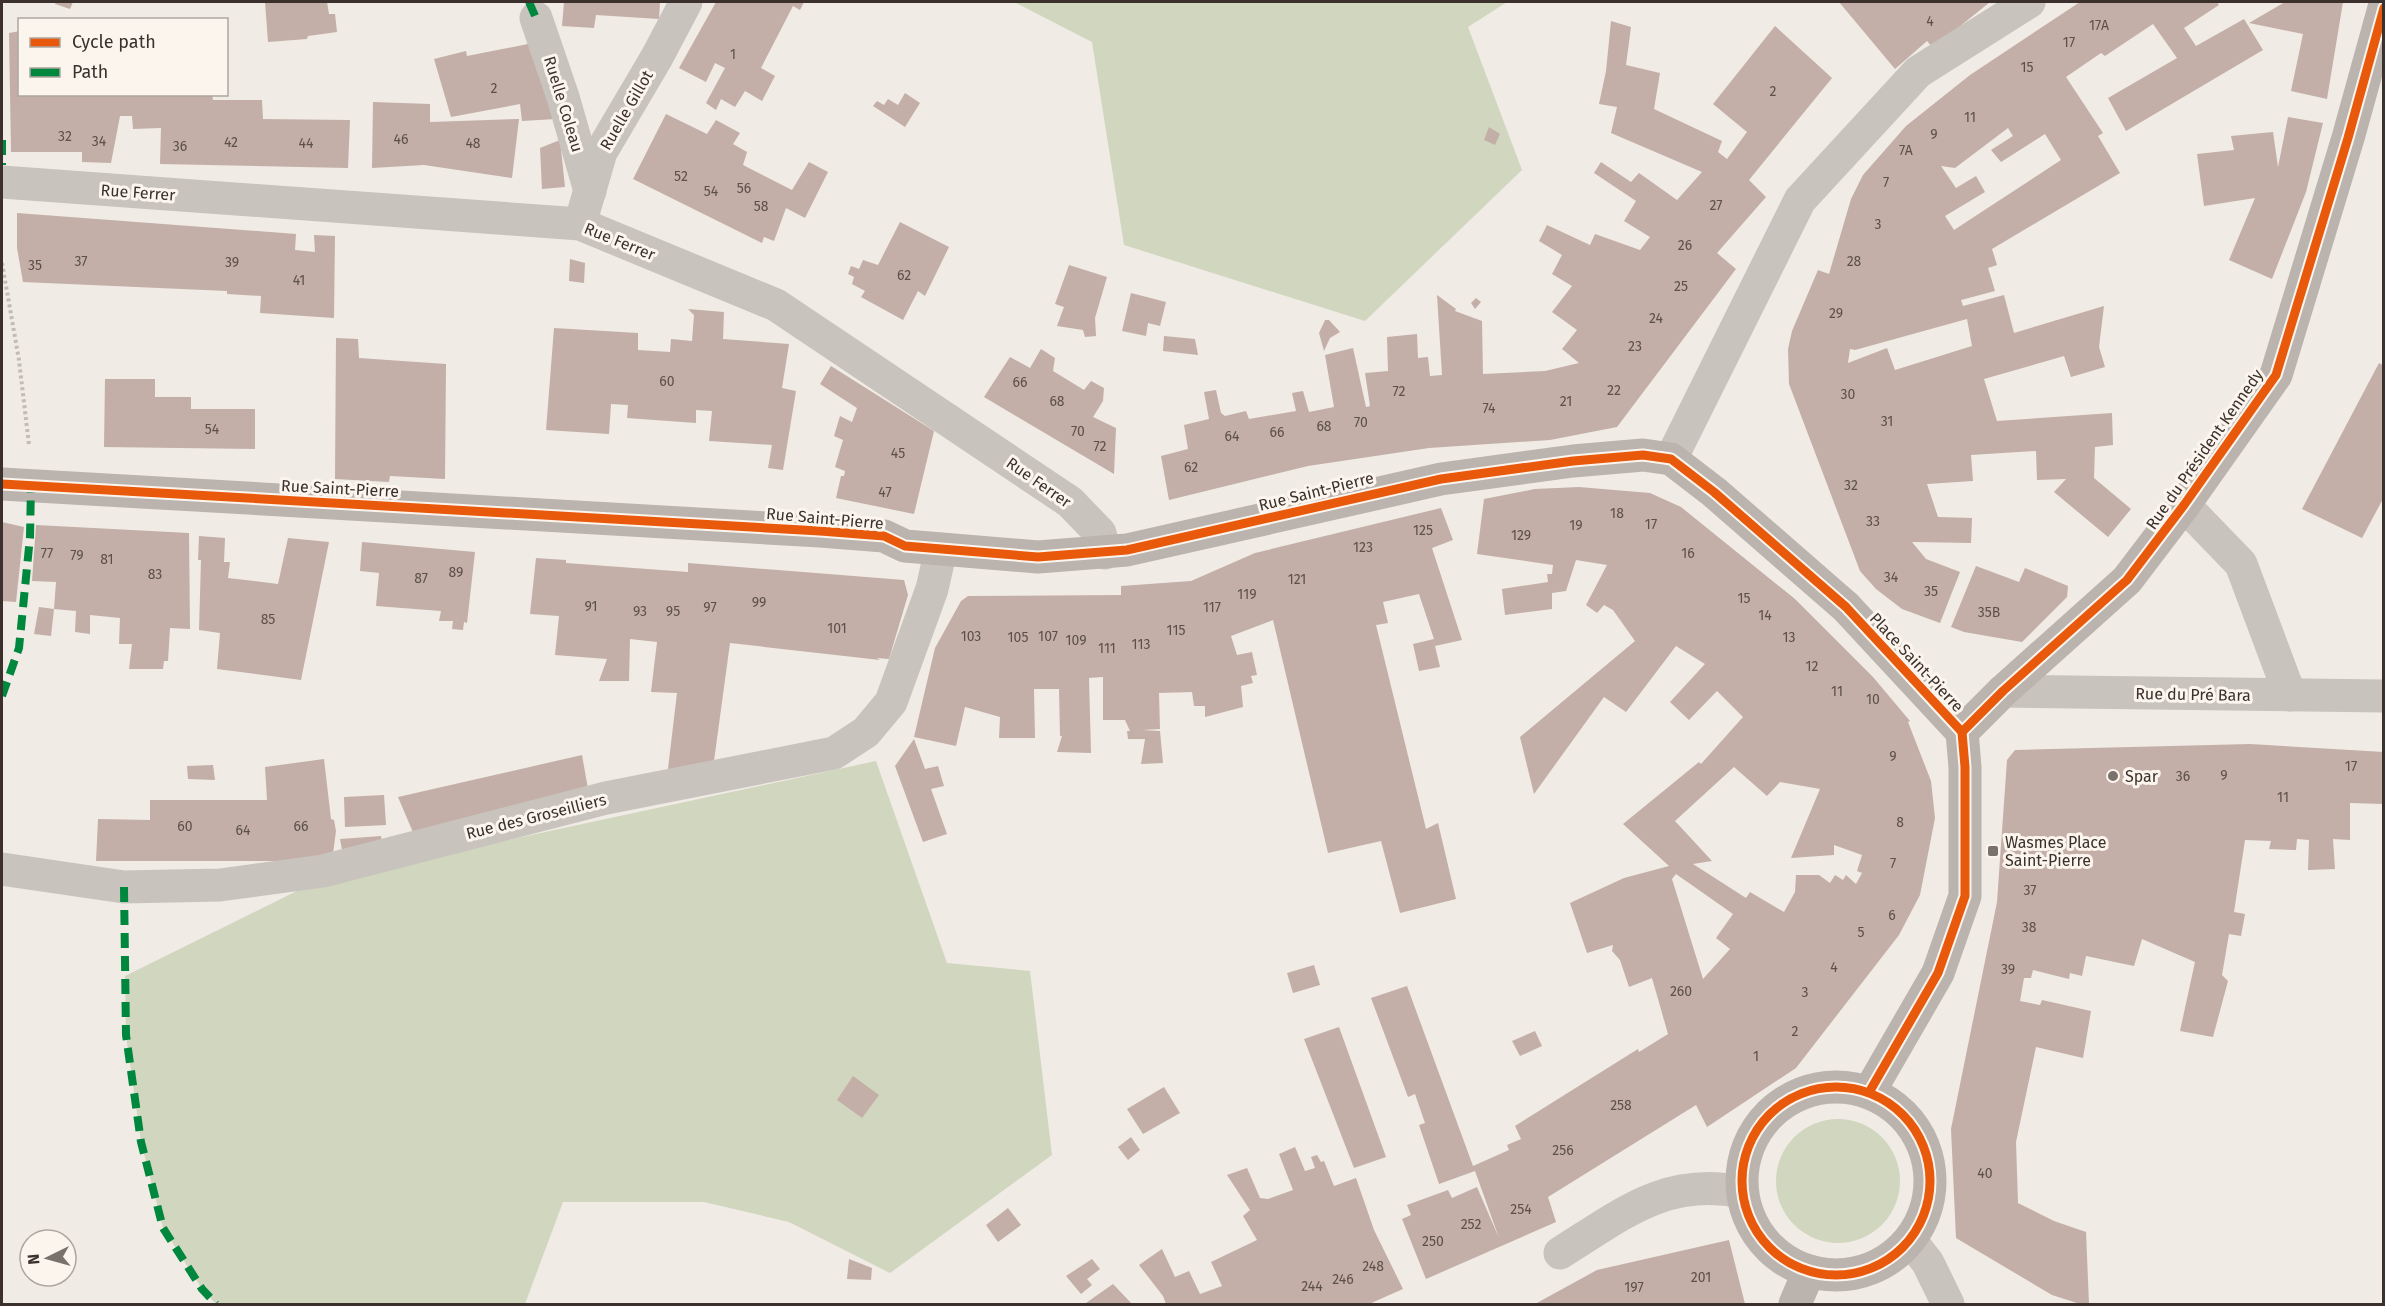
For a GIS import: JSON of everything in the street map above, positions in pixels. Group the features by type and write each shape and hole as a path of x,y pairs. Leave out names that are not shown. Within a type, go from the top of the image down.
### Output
{"street":[{"name":"Ruelle Gillot","path":"580,224 601,152 657,57 686,2"},
{"path":"1671,459 1800,200 1918,72 2029,2"},
{"name":"Rue du Président Kennedy","path":"1962,732 2003,691 2127,580 2184,505 2276,375 2348,138 2384,8"},
{"name":"Ruelle Coleau","path":"536,18 563,97 590,190"},
{"name":"Rue Ferrer","path":"2,182 580,224 776,305 1070,502 1100,533 1105,553"},
{"name":"Rue Saint-Pierre","path":"16,484 809,530 884,536 905,546 1038,557 1105,553 1198,536 1339,501 1441,479 1585,460 1643,455 1671,459"},
{"name":"Place Saint-Pierre","path":"1671,459 1714,492 1846,607 1962,732 1965,767 1965,896 1938,973 1871,1089"},
{"path":"2184,505 2241,564 2290,695"},
{"name":"Rue des Groseilliers","path":"2,869 124,888 219,885 323,870 606,798 834,753 866,732 891,702 932,589 941,549"},
{"name":"Rue du Pré Bara","path":"2003,691 2384,696"},
{"path":"1844,1086 1871,1089 1899,1110 1916,1130 1927,1154 1930,1179 1928,1206 1911,1241 1884,1263 1863,1272 1839,1276 1809,1271 1789,1263 1766,1245 1750,1221 1742,1192 1743,1160 1756,1129 1780,1104 1810,1089 1844,1086"},
{"path":"1560,1253 1642,1202 1698,1188 1742,1192"},
{"path":"1911,1241 1928,1263 1948,1305"},
{"path":"1795,1305 1809,1271"}],"path":[{"path":"2,263 29,436 16,484"}],"green space":[{"path":"1014,2 1507,2 1468,27 1522,170 1365,321 1124,245 1092,42"},
{"path":"876,761 947,963 1030,971 1052,1155 890,1273 789,1222 704,1202 563,1202 525,1304 216,1304 202,1289 163,1228 141,1142 126,1035 125,976 317,881"},
{"path":"1838,1119 1862,1123 1882,1137 1896,1157 1900,1181 1896,1205 1882,1225 1862,1239 1838,1243 1814,1239 1794,1225 1780,1205 1776,1181 1780,1157 1794,1137 1814,1123"}],"building":[{"path":"56,2 73,2 70,9 55,4"},
{"path":"265,2 327,2 329,14 335,14 337,32 308,36 307,39 268,42"},
{"path":"564,2 660,2 659,19 596,15 594,28 562,26"},
{"path":"716,2 804,2 800,10 793,6 761,68 775,76 762,101 745,91 735,107 721,99 716,110 706,103 725,68 715,63 706,82 679,68"},
{"path":"1839,2 1990,2 1933,48 1927,41 1895,69"},
{"path":"2080,2 2217,2 2219,5 2184,28 2196,46 2244,19 2263,50 2126,131 2108,98 2177,58 2153,24 2105,56 2101,53 2066,77 2103,133 2098,136 2120,173 1992,249 1997,265 1988,268 1995,291 1961,300 1963,306 2004,295 2014,333 2104,306 2099,347 2105,367 2071,377 2064,356 1984,379 1997,421 2112,413 2113,445 2095,447 2094,478 2131,509 2108,537 2054,492 2066,479 2037,480 2036,451 1971,455 1973,481 1927,484 1938,517 1972,518 1971,543 1912,542 1926,559 1960,572 1940,623 1902,609 1876,589 1860,571 1789,384 1788,349 1792,331 1818,270 1829,274 1851,199 1863,175 1906,126 1970,75","holes":["2008,128 2013,136 1991,150 2001,162 2045,134 2061,160 1954,230 1945,216 1985,192 1976,176 1956,188 1941,166 1955,168","1967,319 1972,346 1895,370 1887,348 1848,363 1850,349 1855,350"]},
{"path":"2285,2 2343,2 2327,99 2291,91 2303,34 2249,23"},
{"path":"1611,21 1631,27 1626,65 1660,73 1654,109 1722,141 1718,152 1727,159 1747,132 1713,104 1775,26 1832,78 1749,180 1766,197 1717,253 1736,269 1617,427 1550,440 1429,448 1308,466 1169,500 1161,456 1188,449 1184,425 1209,419 1204,392 1216,390 1221,413 1225,416 1246,411 1249,419 1296,411 1292,393 1303,391 1309,412 1334,407 1325,355 1353,348 1366,407 1370,406 1365,373 1388,371 1387,337 1417,334 1418,358 1428,357 1430,376 1442,375 1437,295 1456,309 1455,311 1482,321 1483,374 1545,371 1579,363 1562,349 1577,330 1552,312 1572,286 1552,274 1562,255 1539,241 1547,225 1590,245 1595,234 1640,250 1650,237 1624,221 1636,201 1594,173 1601,162 1631,182 1639,173 1677,200 1702,172 1611,133 1617,107 1599,104 1606,71"},
{"path":"18,31 18,96 212,96 213,100 262,100 263,119 350,120 348,168 160,164 161,128 133,129 132,116 120,116 111,163 82,162 82,152 11,152 9,33"},
{"path":"528,44 556,119 522,121 520,104 451,117 434,59 466,51 467,56"},
{"path":"905,93 920,103 905,127 873,106 877,101 884,105 888,99 898,105"},
{"path":"373,102 430,104 430,122 519,119 512,178 424,165 372,168"},
{"path":"666,114 707,134 716,120 740,133 733,144 747,152 743,165 792,190 809,162 828,172 805,218 786,208 774,241 764,237 762,243 633,179"},
{"path":"2288,117 2323,123 2306,192 2272,279 2229,260 2255,198 2204,206 2197,154 2234,150 2231,136 2273,132 2278,167"},
{"path":"1489,127 1500,134 1495,145 1484,140"},
{"path":"560,140 565,187 542,189 540,148"},
{"path":"17,213 296,234 295,250 315,252 314,235 335,236 334,318 260,313 261,296 227,294 227,291 23,282 17,248"},
{"path":"900,222 949,247 925,296 918,291 903,320 861,297 865,291 852,284 854,277 848,274 851,266 859,269 863,260 878,265"},
{"path":"570,259 585,263 584,283 569,281"},
{"path":"1069,265 1107,277 1095,318 1096,336 1085,337 1083,330 1057,326 1064,307 1055,304"},
{"path":"1131,293 1166,302 1160,326 1148,323 1146,336 1122,331"},
{"path":"1476,298 1481,302 1475,309 1471,303"},
{"path":"688,309 724,312 723,339 789,344 782,388 796,391 783,470 768,468 772,445 709,441 712,411 696,410 696,423 627,418 628,405 611,404 609,434 546,430 554,328 638,333 638,350 670,352 671,339 692,341 694,315"},
{"path":"1325,320 1329,320 1340,332 1330,338 1324,351 1319,333"},
{"path":"1164,336 1195,339 1198,355 1163,351"},
{"path":"336,338 358,339 359,358 446,364 445,479 390,476 389,482 335,479"},
{"path":"1041,349 1055,358 1053,371 1084,390 1091,381 1104,388 1103,401 1093,417 1116,428 1114,474 984,397 1010,357 1030,368"},
{"path":"2379,363 2384,366 2384,497 2362,538 2302,509"},
{"path":"831,366 934,431 914,514 836,498 841,476 844,476 845,471 835,467 843,440 834,436 840,416 852,422 857,408 820,384"},
{"path":"105,379 155,379 155,397 191,397 191,409 255,409 255,449 104,447"},
{"path":"1579,487 1650,493 1681,507 1795,599 1873,677 1910,721 1908,722 1931,781 1935,818 1920,895 1899,935 1796,1068 1707,1127 1696,1105 1548,1197 1556,1222 1426,1279 1402,1219 1411,1215 1407,1205 1448,1190 1452,1198 1477,1187 1499,1238 1475,1171 1439,1184 1419,1125 1425,1123 1415,1094 1408,1097 1371,998 1407,986 1473,1166 1509,1150 1507,1145 1521,1139 1515,1126 1638,1049 1639,1052 1668,1034 1652,978 1629,987 1620,960 1612,951 1613,945 1587,953 1570,903 1624,878 1669,866 1623,824 1699,762 1701,764 1743,717 1717,691 1689,720 1670,702 1705,664 1676,646 1626,712 1604,697 1534,794 1520,737 1635,641 1613,610 1604,605 1597,613 1586,605 1607,565 1576,560 1566,591 1552,593 1552,609 1505,615 1502,589 1548,582 1547,574 1552,574 1553,565 1477,554 1484,499 1535,489","holes":["1734,767 1767,796 1780,782 1820,789 1791,858 1834,855 1834,845 1862,855 1857,871 1862,873 1856,884 1846,875 1843,880 1835,875 1830,883 1819,875 1796,875 1795,892 1784,912 1750,892 1746,898 1693,864 1712,861 1675,821","1676,874 1733,914 1716,938 1730,949 1703,979 1672,879"]},
{"path":"1441,508 1453,540 1432,548 1462,640 1435,646 1440,667 1419,671 1413,644 1434,639 1419,594 1383,602 1388,623 1376,625 1426,829 1438,823 1456,899 1400,913 1381,841 1328,853 1273,620 1231,636 1237,655 1252,652 1257,675 1251,676 1253,683 1241,686 1243,707 1205,717 1205,706 1194,706 1192,692 1159,693 1160,729 1142,730 1160,731 1163,763 1141,764 1145,739 1128,739 1127,731 1130,731 1125,720 1103,720 1103,677 1089,678 1091,753 1057,752 1062,736 1060,736 1059,689 1034,689 1035,738 999,738 1000,717 965,707 956,746 914,737 935,648 961,601 968,596 1121,595 1121,586 1191,581 1255,553"},
{"path":"2,522 24,527 16,602 2,601"},
{"path":"36,525 189,533 190,629 170,628 168,661 164,661 163,669 129,669 132,644 119,644 120,618 90,615 90,634 75,632 76,611 54,609 56,582 32,581"},
{"path":"199,536 225,538 224,562 230,562 228,578 278,584 288,538 329,542 301,680 217,669 220,633 199,630 201,560 198,560"},
{"path":"362,542 475,552 467,623 464,622 463,630 452,629 453,621 439,621 441,611 376,606 379,573 360,571"},
{"path":"536,558 566,560 566,563 688,572 688,563 904,580 908,595 889,659 877,658 880,660 730,643 714,761 667,777 677,693 651,692 657,642 630,639 629,681 599,681 607,659 555,655 559,616 530,614"},
{"path":"1976,566 2019,582 2025,568 2068,586 2067,597 2022,642 1964,632 1951,627"},
{"path":"39,607 54,609 51,636 34,634"},
{"path":"914,739 925,769 938,766 944,786 931,789 947,834 923,842 895,766"},
{"path":"2250,744 2384,752 2384,804 2350,803 2350,840 2333,839 2335,869 2308,870 2309,840 2297,839 2296,850 2269,849 2271,841 2245,840 2234,912 2245,914 2241,936 2229,934 2222,975 2228,981 2213,1037 2180,1031 2195,962 2142,939 2134,966 2086,956 2082,976 2070,973 2069,979 2033,970 2031,978 2024,978 2020,1001 2040,1005 2042,1000 2091,1011 2083,1058 2036,1047 2016,1142 2018,1203 2054,1221 2086,1232 2089,1304 2080,1304 2052,1295 1956,1238 1951,1129 1997,902 2007,760 2015,750"},
{"path":"582,755 588,789 415,837 398,797"},
{"path":"324,759 331,819 334,820 336,831 332,861 96,861 98,819 150,820 150,800 267,800 265,767"},
{"path":"213,765 215,780 188,779 187,766"},
{"path":"384,795 386,825 345,827 344,797"},
{"path":"381,836 383,849 344,860 340,839"},
{"path":"1314,965 1320,985 1293,993 1287,973"},
{"path":"1339,1027 1386,1157 1354,1168 1304,1039"},
{"path":"1535,1031 1542,1046 1520,1056 1512,1041"},
{"path":"853,1076 879,1095 862,1118 837,1100"},
{"path":"1164,1087 1180,1113 1143,1134 1127,1109"},
{"path":"1131,1137 1140,1150 1128,1160 1118,1147"},
{"path":"1295,1147 1305,1171 1315,1168 1311,1157 1317,1155 1321,1162 1324,1161 1334,1186 1356,1178 1374,1230 1403,1289 1369,1304 1166,1304 1163,1296 1139,1265 1162,1249 1175,1277 1189,1271 1200,1294 1222,1286 1211,1262 1257,1240 1243,1216 1250,1210 1227,1175 1247,1168 1260,1198 1268,1199 1293,1190 1279,1154"},
{"path":"1008,1208 1021,1225 998,1242 986,1225"},
{"path":"1729,1240 1745,1304 1535,1304 1597,1270"},
{"path":"849,1259 872,1268 871,1280 847,1279"},
{"path":"1092,1259 1100,1269 1087,1279 1092,1285 1081,1294 1066,1276"},
{"path":"1113,1284 1132,1304 1086,1303"}],"marked path":[{"path":"529,2 536,18"},
{"path":"2,140 2,165"},
{"path":"2,696 19,648 30,537 31,485"},
{"path":"124,887 126,1035 141,1142 163,1228 202,1289 216,1304"}],"cycle path":[{"path":"1962,732 2003,691 2127,580 2184,505 2276,375 2348,138 2384,8"},
{"path":"2,484 820,531 884,536 905,546 1038,557 1127,550 1441,479 1573,461 1643,455 1671,459 1714,492 1846,607 1962,732 1965,767 1965,896 1938,973 1871,1089"},
{"path":"1827,1087 1845,1087 1872,1094 1903,1114 1923,1145 1930,1181 1923,1217 1903,1248 1872,1268 1845,1275 1827,1275 1792,1264 1776,1254 1763,1241 1746,1208 1742,1190 1742,1172 1753,1137 1763,1121 1776,1108 1809,1091 1827,1087"}],"place":[{"name":"Spar","path":"2113,776"},
{"name":"Wasmes Place Saint-Pierre","path":"1993,851"}]}
